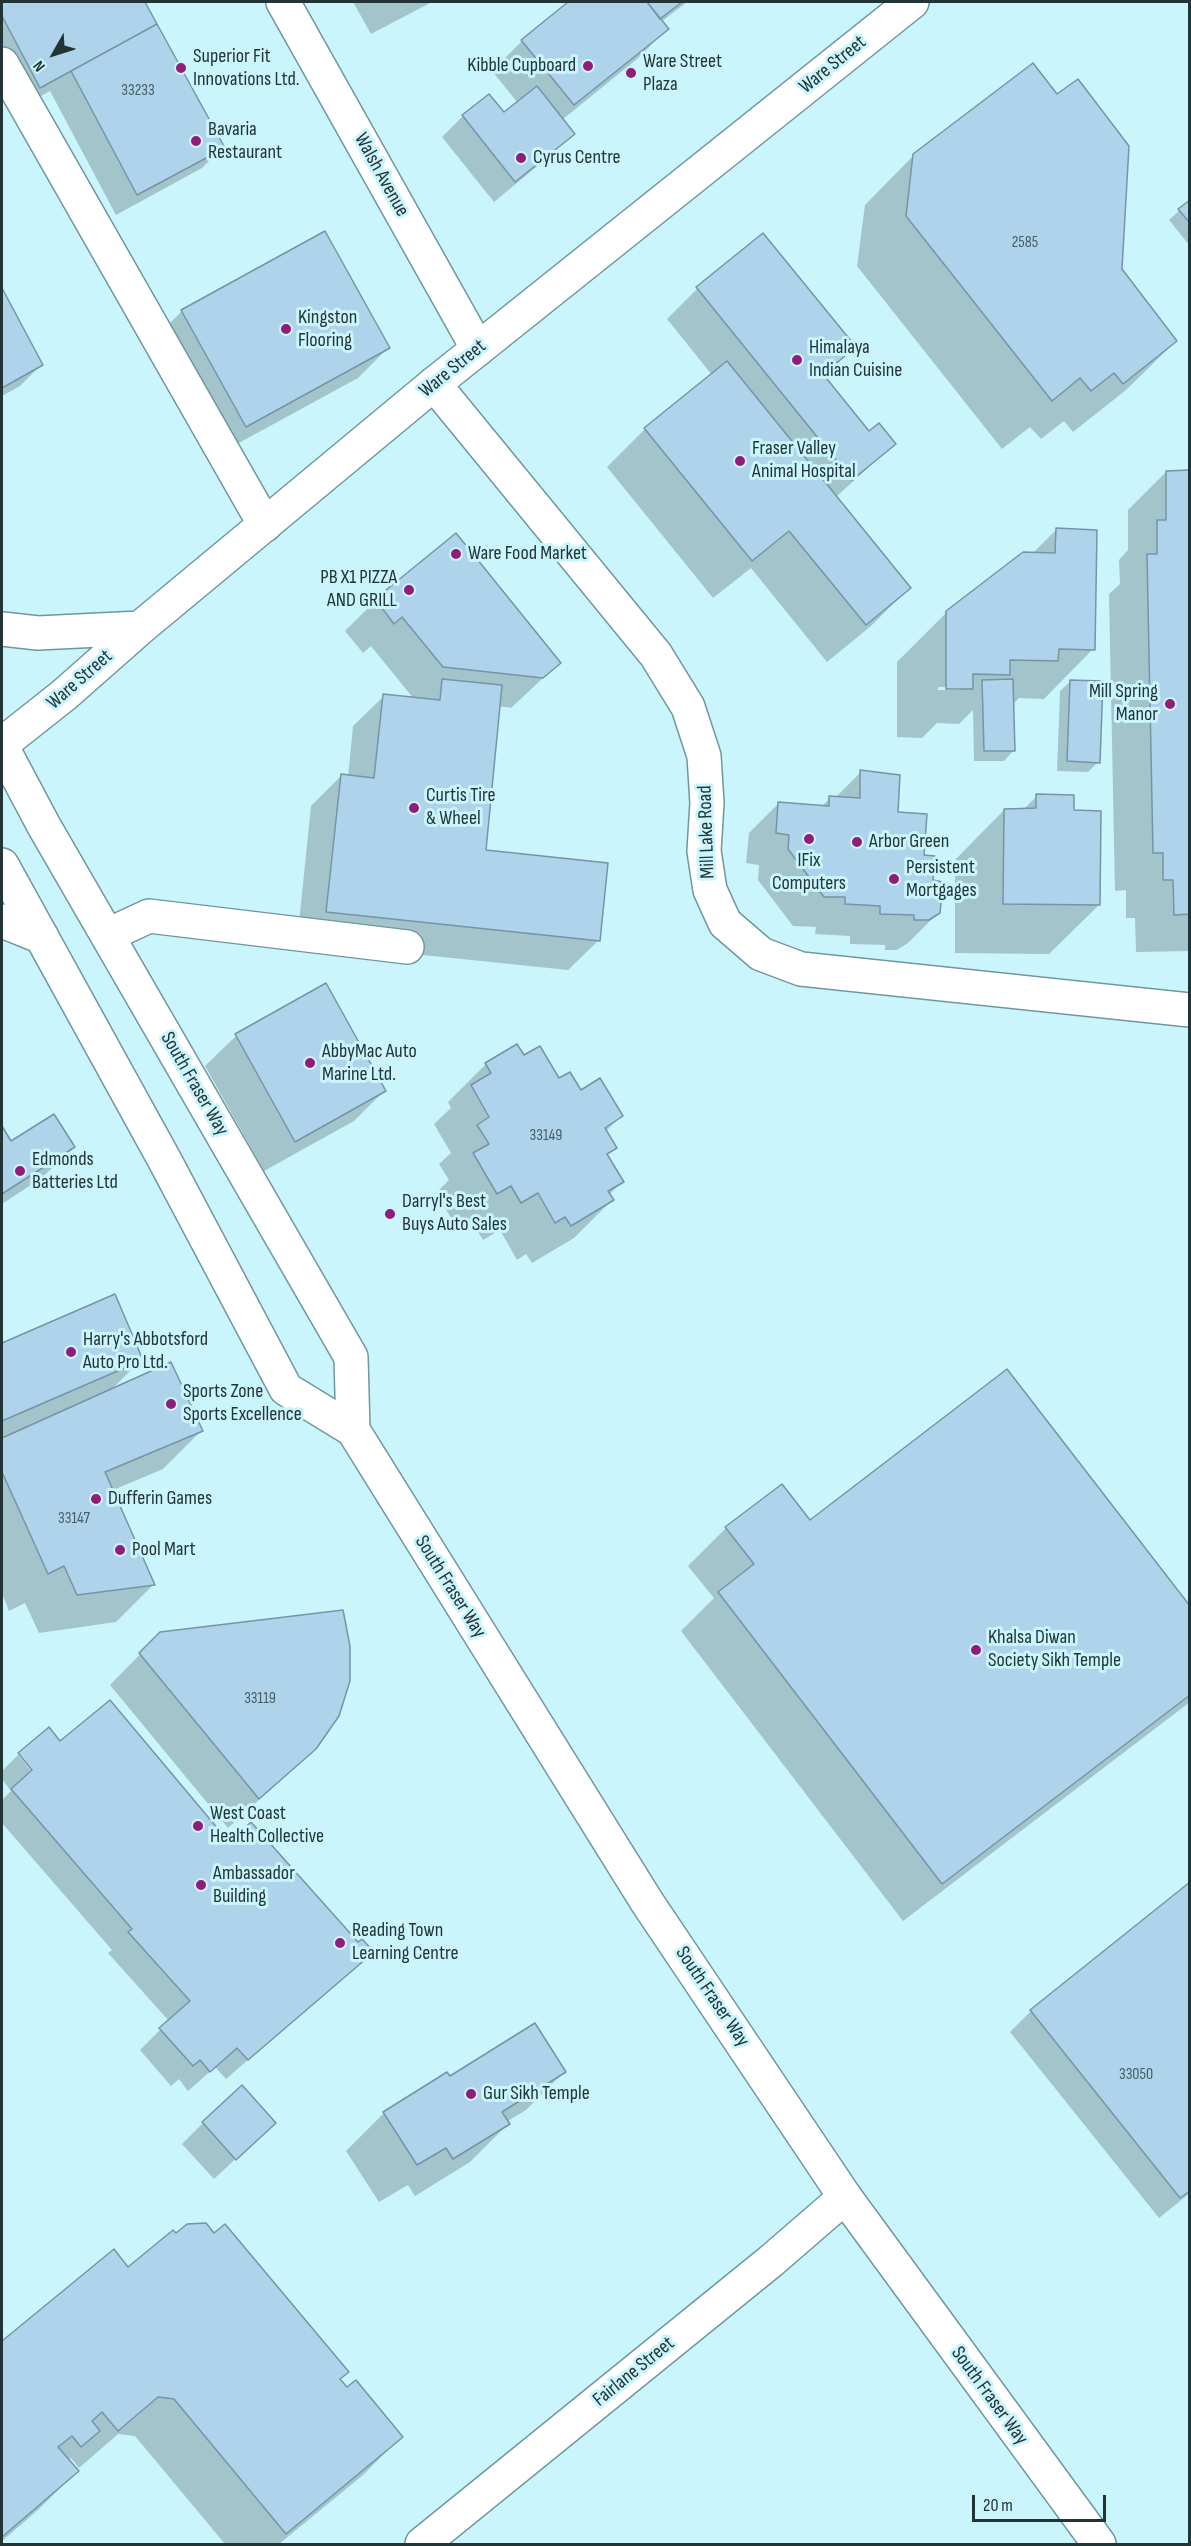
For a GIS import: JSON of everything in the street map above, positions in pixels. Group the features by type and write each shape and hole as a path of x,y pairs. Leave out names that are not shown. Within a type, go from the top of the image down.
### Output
{"main road":[{"name":"Walsh Avenue","path":"283,2 478,349"},
{"name":"Ware Street","path":"2,746 140,628 434,384 912,2"},
{"path":"2,64 265,525"},
{"name":"Mill Lake Road","path":"434,384 656,655 688,707 704,756 707,803 704,851 710,890 725,923 761,954 801,969 1190,1010"},
{"path":"2,629 38,633 140,628"},
{"name":"South Fraser Way","path":"2,746 351,1357 353,1430"},
{"name":"South Fraser Way","path":"2,865 286,1389 353,1430 648,1902 845,2197 1099,2544"},
{"path":"108,935 149,916 407,947"},
{"path":"2,921 42,937"},
{"name":"Fairlane Street","path":"422,2544 771,2261 845,2197"}],"building":[{"path":"2,2 145,2 157,24 40,88 2,16"},
{"path":"568,2 647,2 669,29 574,105 521,40"},
{"path":"647,2 682,2 660,19"},
{"path":"157,24 225,148 137,195 71,71"},
{"path":"1033,63 1057,94 1078,79 1129,146 1122,269 1177,341 1123,384 1114,373 1091,391 1080,378 1052,401 906,216 913,154"},
{"name":"Cyrus Centre","path":"537,86 575,134 515,182 462,115 489,94 504,112"},
{"path":"1190,200 1190,223 1178,209"},
{"name":"Kingston Flooring","path":"325,231 390,348 246,427 181,310"},
{"name":"Himalaya Indian Cuisine","path":"763,233 856,347 823,374 869,431 879,423 896,444 852,480 696,287"},
{"path":"2,288 43,365 2,388"},
{"name":"Fraser Valley Animal Hospital","path":"727,361 911,588 866,625 789,531 752,561 644,428"},
{"name":"Mill Spring Manor","path":"1190,470 1190,914 1174,915 1173,880 1163,880 1163,853 1153,853 1147,554 1157,554 1157,520 1166,520 1166,471"},
{"path":"1056,528 1097,530 1095,650 1059,649 1058,661 1010,660 1010,675 973,674 973,689 946,689 946,611 1023,552 1055,553"},
{"path":"456,533 561,663 543,678 443,667 402,617 394,624 375,599"},
{"name":"Curtis Tire & Wheel","path":"442,679 502,685 486,850 608,863 600,941 326,912 341,774 374,778 383,694 440,700"},
{"path":"1013,679 1015,751 984,751 982,680"},
{"path":"1070,680 1103,681 1100,763 1067,761"},
{"name":"Arbor Green","path":"860,770 900,775 898,812 927,814 924,855 935,856 933,880 943,882 940,913 929,920 914,920 914,915 880,914 880,906 845,904 845,897 824,897 788,849 789,835 776,833 778,802 829,806 829,796 860,798"},
{"path":"1036,794 1074,795 1074,810 1101,811 1100,905 1003,904 1004,809 1036,808"},
{"name":"AbbyMac Auto Marine Ltd.","path":"326,983 386,1091 295,1142 235,1034"},
{"path":"517,1044 524,1055 540,1046 559,1078 570,1072 581,1090 600,1078 623,1116 605,1128 617,1148 607,1154 624,1182 608,1191 614,1200 571,1226 565,1217 555,1223 538,1193 521,1203 511,1186 497,1194 473,1153 489,1144 477,1125 489,1117 471,1085 491,1073 485,1063"},
{"name":"Edmonds Batteries Ltd","path":"54,1114 75,1147 2,1194 2,1126 11,1141"},
{"name":"Harry's Abbotsford Auto Pro Ltd.","path":"115,1294 143,1360 2,1421 2,1343"},
{"path":"171,1362 203,1431 105,1472 155,1585 77,1595 64,1566 48,1574 2,1472 2,1438"},
{"name":"Khalsa Diwan Society Sikh Temple","path":"1007,1369 1190,1606 1190,1695 942,1884 718,1592 754,1564 725,1527 782,1484 810,1520"},
{"path":"343,1610 350,1646 350,1681 339,1716 316,1749 259,1799 139,1653 160,1632"},
{"name":"Ambassador Building","path":"110,1700 229,1842 251,1822 358,1942 362,1939 374,1952 248,2060 237,2048 210,2072 200,2060 193,2066 159,2028 190,2001 128,1932 132,1929 11,1789 32,1770 18,1753 49,1727 60,1741"},
{"path":"1190,1882 1190,2191 1180,2198 1030,2010"},
{"name":"Gur Sikh Temple","path":"535,2023 566,2072 502,2112 510,2124 453,2159 446,2148 417,2165 383,2112 447,2072 450,2076"},
{"path":"242,2085 276,2123 236,2160 202,2122"},
{"path":"206,2223 214,2233 225,2224 349,2372 340,2379 347,2387 356,2380 403,2437 286,2534 174,2399 158,2397 118,2431 102,2412 92,2421 100,2431 81,2447 72,2436 58,2447 79,2471 2,2537 2,2341 114,2249 128,2267 173,2230 176,2233 187,2224"}],"place":[{"name":"Kibble Cupboard","path":"588,66"},
{"name":"Superior Fit Innovations Ltd.","path":"181,68"},
{"name":"Ware Street Plaza","path":"631,73"},
{"name":"Bavaria Restaurant","path":"196,141"},
{"name":"Cyrus Centre","path":"521,158"},
{"name":"Kingston Flooring","path":"286,329"},
{"name":"Himalaya Indian Cuisine","path":"797,360"},
{"name":"Fraser Valley Animal Hospital","path":"740,461"},
{"name":"Ware Food Market","path":"456,554"},
{"name":"PB X1 PIZZA AND GRILL","path":"409,590"},
{"name":"Mill Spring Manor","path":"1170,704"},
{"name":"Curtis Tire & Wheel","path":"414,808"},
{"name":"IFix Computers","path":"809,839"},
{"name":"Arbor Green","path":"857,842"},
{"name":"Persistent Mortgages","path":"894,879"},
{"name":"AbbyMac Auto Marine Ltd.","path":"310,1063"},
{"name":"Edmonds Batteries Ltd","path":"20,1171"},
{"name":"Darryl's Best Buys Auto Sales","path":"390,1214"},
{"name":"Harry's Abbotsford Auto Pro Ltd.","path":"71,1352"},
{"name":"Sports Zone Sports Excellence","path":"171,1404"},
{"name":"Dufferin Games","path":"96,1499"},
{"name":"Pool Mart","path":"120,1550"},
{"name":"Khalsa Diwan Society Sikh Temple","path":"976,1650"},
{"name":"West Coast Health Collective","path":"198,1826"},
{"name":"Ambassador Building","path":"201,1885"},
{"name":"Reading Town Learning Centre","path":"340,1943"},
{"name":"Gur Sikh Temple","path":"471,2094"}]}
